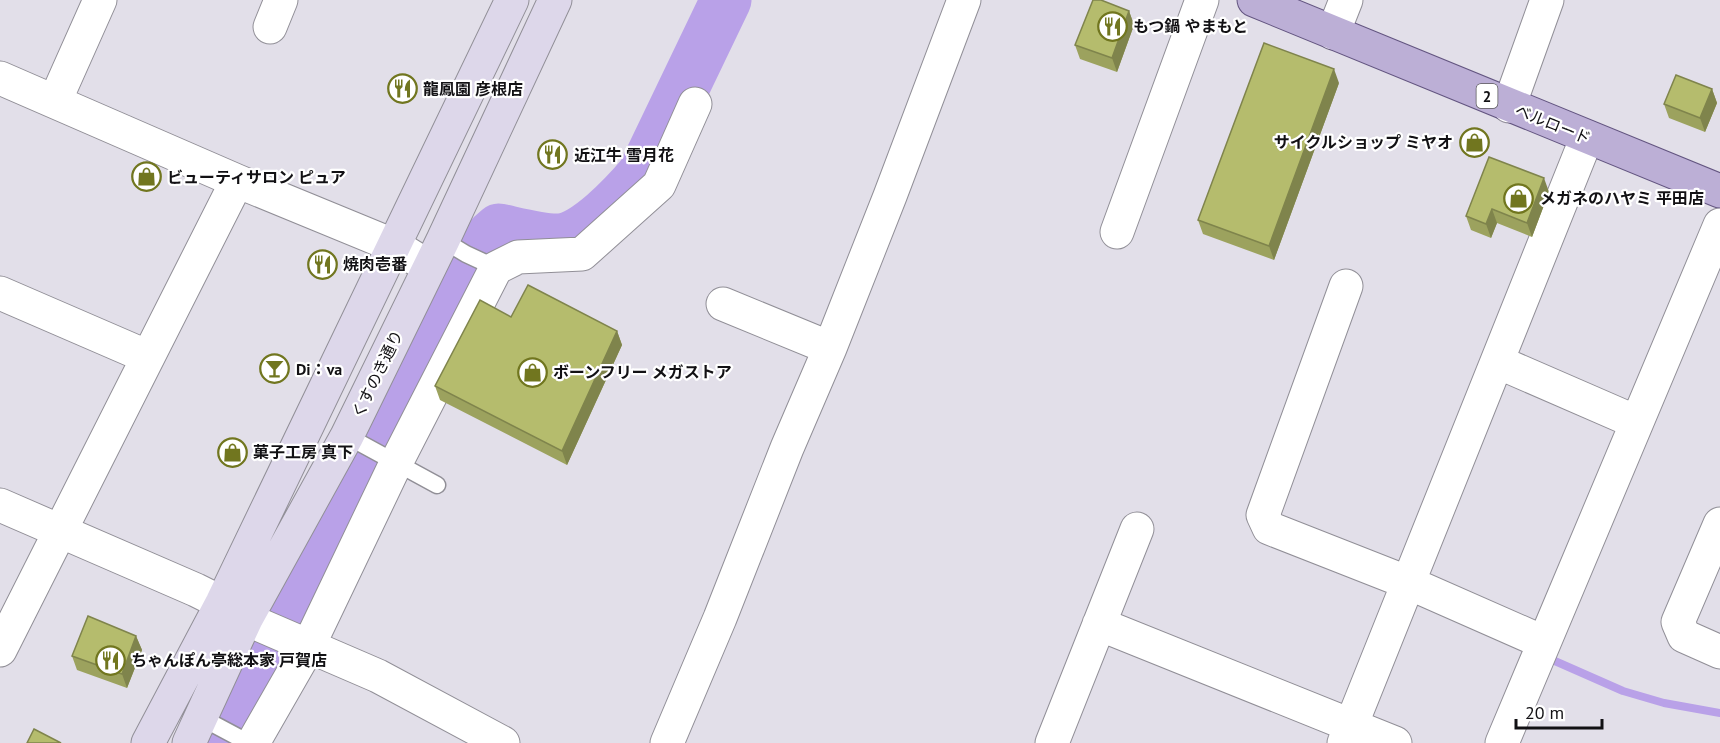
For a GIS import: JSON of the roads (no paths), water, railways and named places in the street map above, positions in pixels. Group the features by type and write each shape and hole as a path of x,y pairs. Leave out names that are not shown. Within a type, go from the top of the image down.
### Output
{"main road":[{"name":"くすのき通り","path":"148,743 269,628 395,246 512,0"},
{"name":"くすのき通り","path":"204,730 269,628 357,442 466,260 555,0"},
{"name":"ベルロード","path":"1254,0 1720,191"}],"street":[{"path":"55,101 100,0"},
{"path":"667,743 830,348 964,0"},
{"path":"1117,232 1202,0"},
{"path":"1333,33 1346,0"},
{"path":"1509,106 1547,0"},
{"path":"0,78 237,181 395,246 466,260 582,254 659,185 695,104"},
{"path":"1347,734 1587,137"},
{"path":"0,650 237,181"},
{"path":"1513,739 1542,642 1720,225"},
{"path":"249,742 269,628 392,461 466,260"},
{"path":"1346,286 1263,515 1269,528 1409,583 1542,642"},
{"path":"0,293 148,357"},
{"path":"723,303 830,348"},
{"path":"1497,362 1636,422"},
{"path":"0,505 378,676 502,743"},
{"path":"1720,524 1678,622 1684,636 1720,652"},
{"path":"1052,743 1137,530"},
{"path":"1099,624 1347,734 1395,743"}],"lane":[{"path":"357,442 437,485"},
{"path":"204,730 249,742"}],"waterway":[{"path":"230,743 491,236 499,229 546,238 569,237 592,224 615,204 642,175 726,0"},
{"path":"1548,658 1623,691 1664,703 1720,713"}],"place":[{"name":"もつ鍋 やまもと","path":"1112,26"},
{"name":"龍鳳園 彦根店","path":"402,89"},
{"name":"サイクルショップ ミヤオ","path":"1474,142"},
{"name":"近江牛 雪月花","path":"553,155"},
{"name":"ビューティサロン ピュア","path":"146,177"},
{"name":"メガネのハヤミ 平田店","path":"1519,198"},
{"name":"焼肉壱番","path":"322,264"},
{"name":"Di：va","path":"275,369"},
{"name":"ボーンフリー メガストア","path":"532,372"},
{"name":"菓子工房 真下","path":"232,452"},
{"name":"ちゃんぽん亭総本家 戸賀店","path":"110,660"}]}
